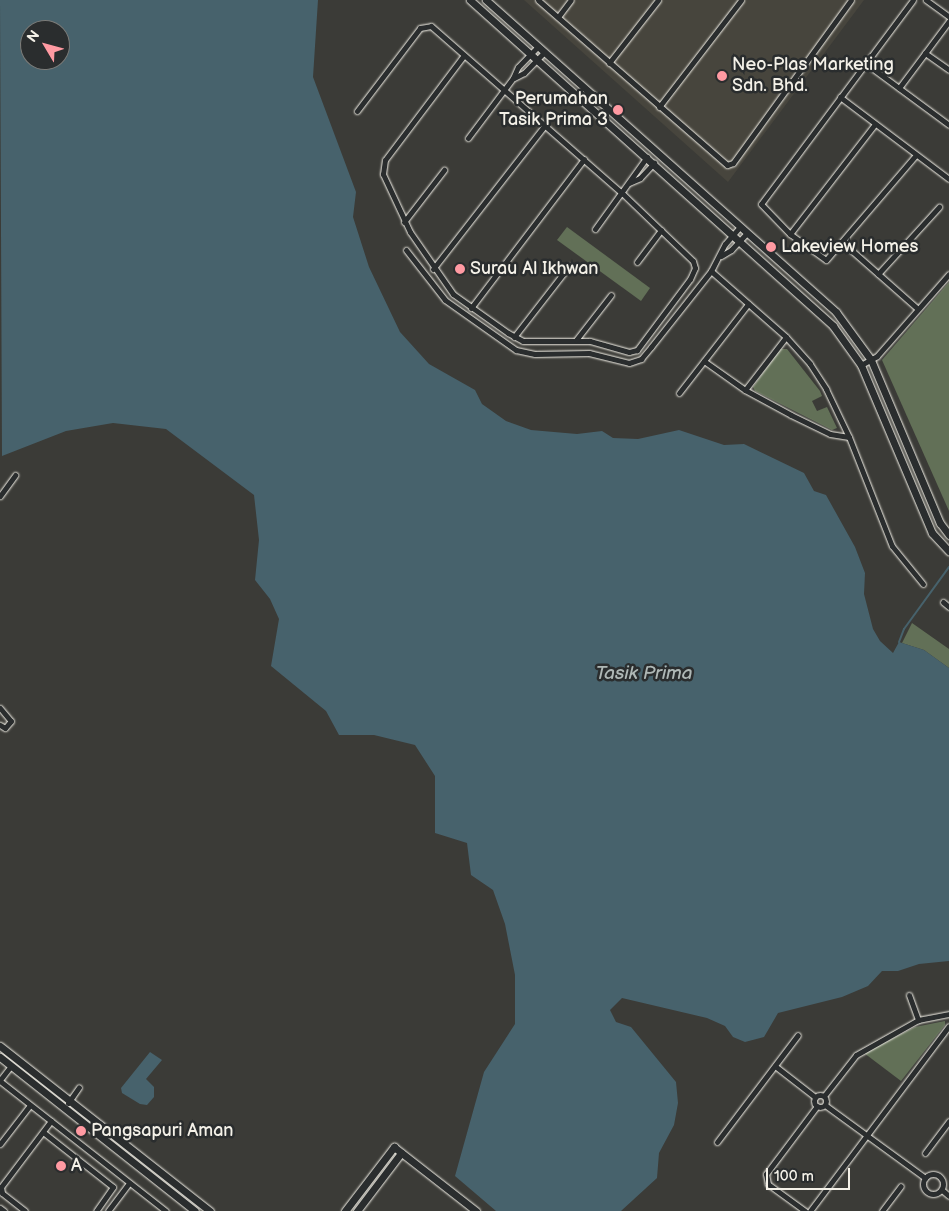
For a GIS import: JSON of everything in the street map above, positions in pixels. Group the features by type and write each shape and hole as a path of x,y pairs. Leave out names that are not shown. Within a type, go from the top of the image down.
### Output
{"main road":[{"path":"470,0 740,240 833,326 861,365 932,533 949,551"},
{"path":"486,0 836,312 871,360 940,523 949,534"},
{"path":"0,1046 210,1211"},
{"path":"0,1057 195,1211"},
{"path":"345,1211 394,1147 476,1211"},
{"path":"357,1211 401,1153"}],"street":[{"path":"538,0 722,164 733,163 851,0"},
{"path":"558,17 571,0"},
{"path":"609,63 658,0"},
{"path":"659,107 742,0"},
{"path":"913,0 761,204 790,234 823,261 842,242 916,155"},
{"path":"899,88 949,19 926,0"},
{"path":"357,111 425,25 431,26 584,159 689,256 695,268 638,350 629,352 576,340 530,342 514,337 453,294 433,269 404,222 383,174 385,160 464,55"},
{"path":"468,138 514,78 524,73 533,56 541,49"},
{"path":"925,53 949,70"},
{"path":"865,63 949,125"},
{"path":"840,97 949,180"},
{"path":"790,234 875,124"},
{"path":"433,269 544,125"},
{"path":"595,229 630,183 633,173 647,157"},
{"path":"471,308 584,159"},
{"path":"630,183 640,178 654,163"},
{"path":"404,222 444,170"},
{"path":"878,274 939,207"},
{"path":"406,250 445,300 516,350 535,354 589,353 621,362 641,359 710,271 733,234 740,227"},
{"path":"637,262 662,230"},
{"path":"720,256 747,233"},
{"path":"842,242 918,308"},
{"path":"514,337 568,266"},
{"path":"710,271 786,337 826,389 849,438 892,546 923,584"},
{"path":"861,365 871,360 949,274"},
{"path":"576,340 611,295"},
{"path":"679,393 748,304"},
{"path":"745,390 786,337"},
{"path":"704,361 745,390 830,434 849,438"},
{"path":"0,496 15,475"},
{"path":"943,602 949,607"},
{"path":"0,708 11,721 5,728 0,725"},
{"path":"910,995 918,1020"},
{"path":"824,1105 824,1096 856,1055 918,1020 949,1014"},
{"path":"810,1211 949,1026"},
{"path":"717,1142 798,1035"},
{"path":"11,1066 0,1081 162,1210"},
{"path":"775,1066 815,1097 824,1096"},
{"path":"64,1108 80,1087"},
{"path":"805,1211 768,1184 766,1174 816,1106 815,1097"},
{"path":"0,1144 30,1105"},
{"path":"816,1106 824,1105 925,1178"},
{"path":"25,1211 0,1190 51,1121"},
{"path":"925,1153 949,1121"},
{"path":"43,1132 111,1185 112,1191 96,1211"},
{"path":"942,1190 928,1194 922,1186 925,1178 930,1174 940,1176 942,1190 949,1196"},
{"path":"108,1211 128,1183"},
{"path":"882,1211 901,1186"}],"shaded area":[{"path":"524,0 864,0 728,182"}],"green space":[{"path":"567,227 650,288 641,301 557,240"},
{"path":"949,282 949,511 882,360"},
{"path":"780,349 787,349 820,391 822,396 812,401 817,411 827,407 837,428 832,430 755,391 753,387"},
{"path":"912,623 949,649 949,668 924,650 902,643"},
{"path":"945,1021 945,1025 901,1081 864,1053 915,1027"}],"water":[{"name":"Tasik Prima","path":"0,0 318,0 313,77 356,192 353,217 369,267 400,332 429,364 475,390 482,404 506,421 531,430 577,434 602,431 613,438 638,439 679,430 724,445 744,444 804,473 814,491 826,495 855,547 865,573 864,594 873,629 880,641 893,653 899,642 924,650 949,668 949,961 919,964 898,971 882,971 868,986 842,997 778,1013 764,1037 745,1042 733,1037 725,1026 707,1018 622,998 610,1010 616,1022 631,1027 676,1082 678,1103 674,1125 659,1153 657,1178 621,1211 496,1211 455,1176 484,1072 515,1024 515,975 505,924 493,890 471,875 467,843 435,833 435,776 415,745 374,735 339,735 326,711 271,666 279,619 270,599 255,580 259,540 254,495 166,429 113,423 66,431 2,456"},
{"path":"150,1052 162,1060 146,1079 154,1087 154,1097 147,1105 140,1104 122,1093 121,1088"}],"waterway":[{"path":"899,642 904,629 949,567"}],"place":[{"name":"Neo-Plas Marketing Sdn. Bhd.","path":"722,76"},
{"name":"Perumahan Tasik Prima 3","path":"618,110"},
{"name":"Lakeview Homes","path":"771,247"},
{"name":"Surau Al Ikhwan","path":"460,269"},
{"name":"Pangsapuri Aman","path":"81,1131"},
{"name":"A","path":"61,1166"}]}
